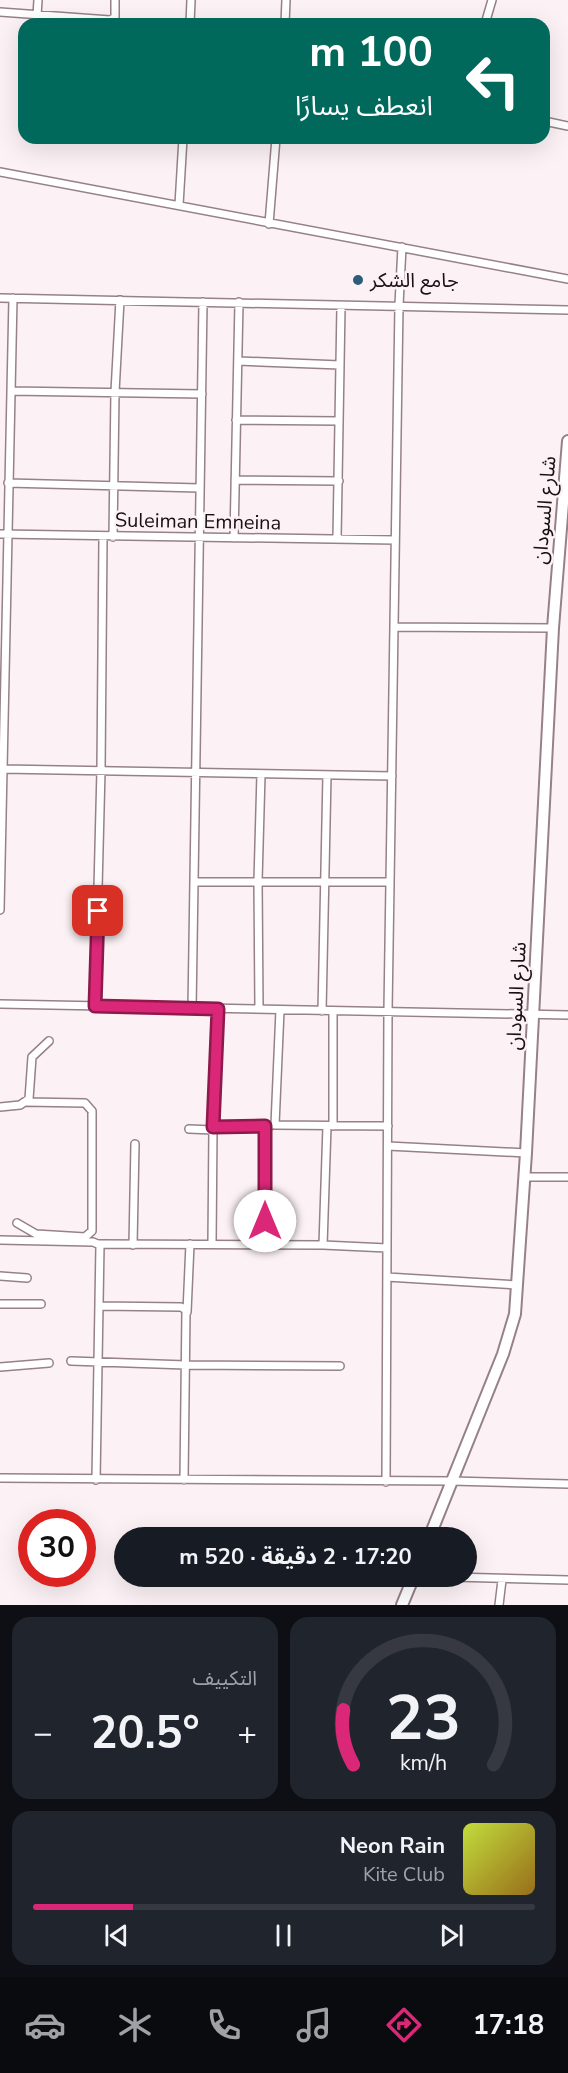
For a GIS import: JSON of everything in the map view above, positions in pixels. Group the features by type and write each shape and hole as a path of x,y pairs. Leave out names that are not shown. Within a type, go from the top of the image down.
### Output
{"main road":[{"name":"شارع السودان","path":"433,1527 513,1325 525,1177 553,628 562,571 568,448"},
{"path":"402,1605 410,1587"}],"street":[{"path":"37,16 38,0"},
{"path":"115,0 115,18"},
{"path":"190,18 191,0"},
{"path":"285,18 286,0"},
{"path":"487,18 492,0"},
{"path":"0,12 74,18"},
{"path":"550,122 568,126"},
{"path":"179,205 183,144"},
{"path":"269,224 276,144"},
{"path":"0,172 568,279"},
{"path":"386,1482 388,1011 393,627 402,247"},
{"path":"0,298 568,310"},
{"path":"0,910 4,534 8,483 13,298"},
{"path":"113,537 112,486 120,300"},
{"path":"192,1009 202,302"},
{"path":"234,538 239,302"},
{"path":"337,539 341,306"},
{"path":"238,361 340,365"},
{"path":"10,391 202,394"},
{"path":"236,420 339,422"},
{"path":"235,480 339,481"},
{"path":"8,483 199,488"},
{"name":"Suleiman Emneina","path":"4,534 396,540"},
{"path":"95,1006 101,770 103,537"},
{"path":"393,627 553,628"},
{"path":"3,769 392,776"},
{"path":"259,1009 258,881 261,774"},
{"path":"322,1011 327,775"},
{"path":"194,882 390,882"},
{"path":"0,1004 568,1015"},
{"path":"212,1244 213,1129 218,1009"},
{"path":"276,1125 280,1010"},
{"path":"323,1245 330,1126 333,1011"},
{"path":"26,1102 30,1094 32,1057 49,1041"},
{"path":"0,1107 20,1105 26,1102 85,1103 92,1111 92,1231 85,1237 36,1234 17,1223"},
{"path":"189,1129 276,1125 388,1126"},
{"path":"265,1126 265,1245"},
{"path":"133,1245 135,1144"},
{"path":"388,1146 526,1153"},
{"path":"525,1177 568,1177"},
{"path":"0,1240 133,1245 323,1245 387,1248"},
{"path":"96,1480 99,1244"},
{"path":"184,1480 186,1312 190,1244"},
{"path":"0,1276 27,1278"},
{"path":"387,1277 517,1285"},
{"path":"0,1304 41,1304"},
{"path":"99,1306 180,1307 186,1312"},
{"path":"71,1361 186,1365 340,1366"},
{"path":"0,1367 49,1363"},
{"path":"0,1478 568,1484"},
{"path":"477,1579 568,1580"},
{"path":"499,1605 502,1580"}],"place":[{"name":"جامع الشكر","path":"358,280"}],"route":[{"path":"98,911 95,1006 218,1009 213,1127 265,1126 265,1221"}]}
